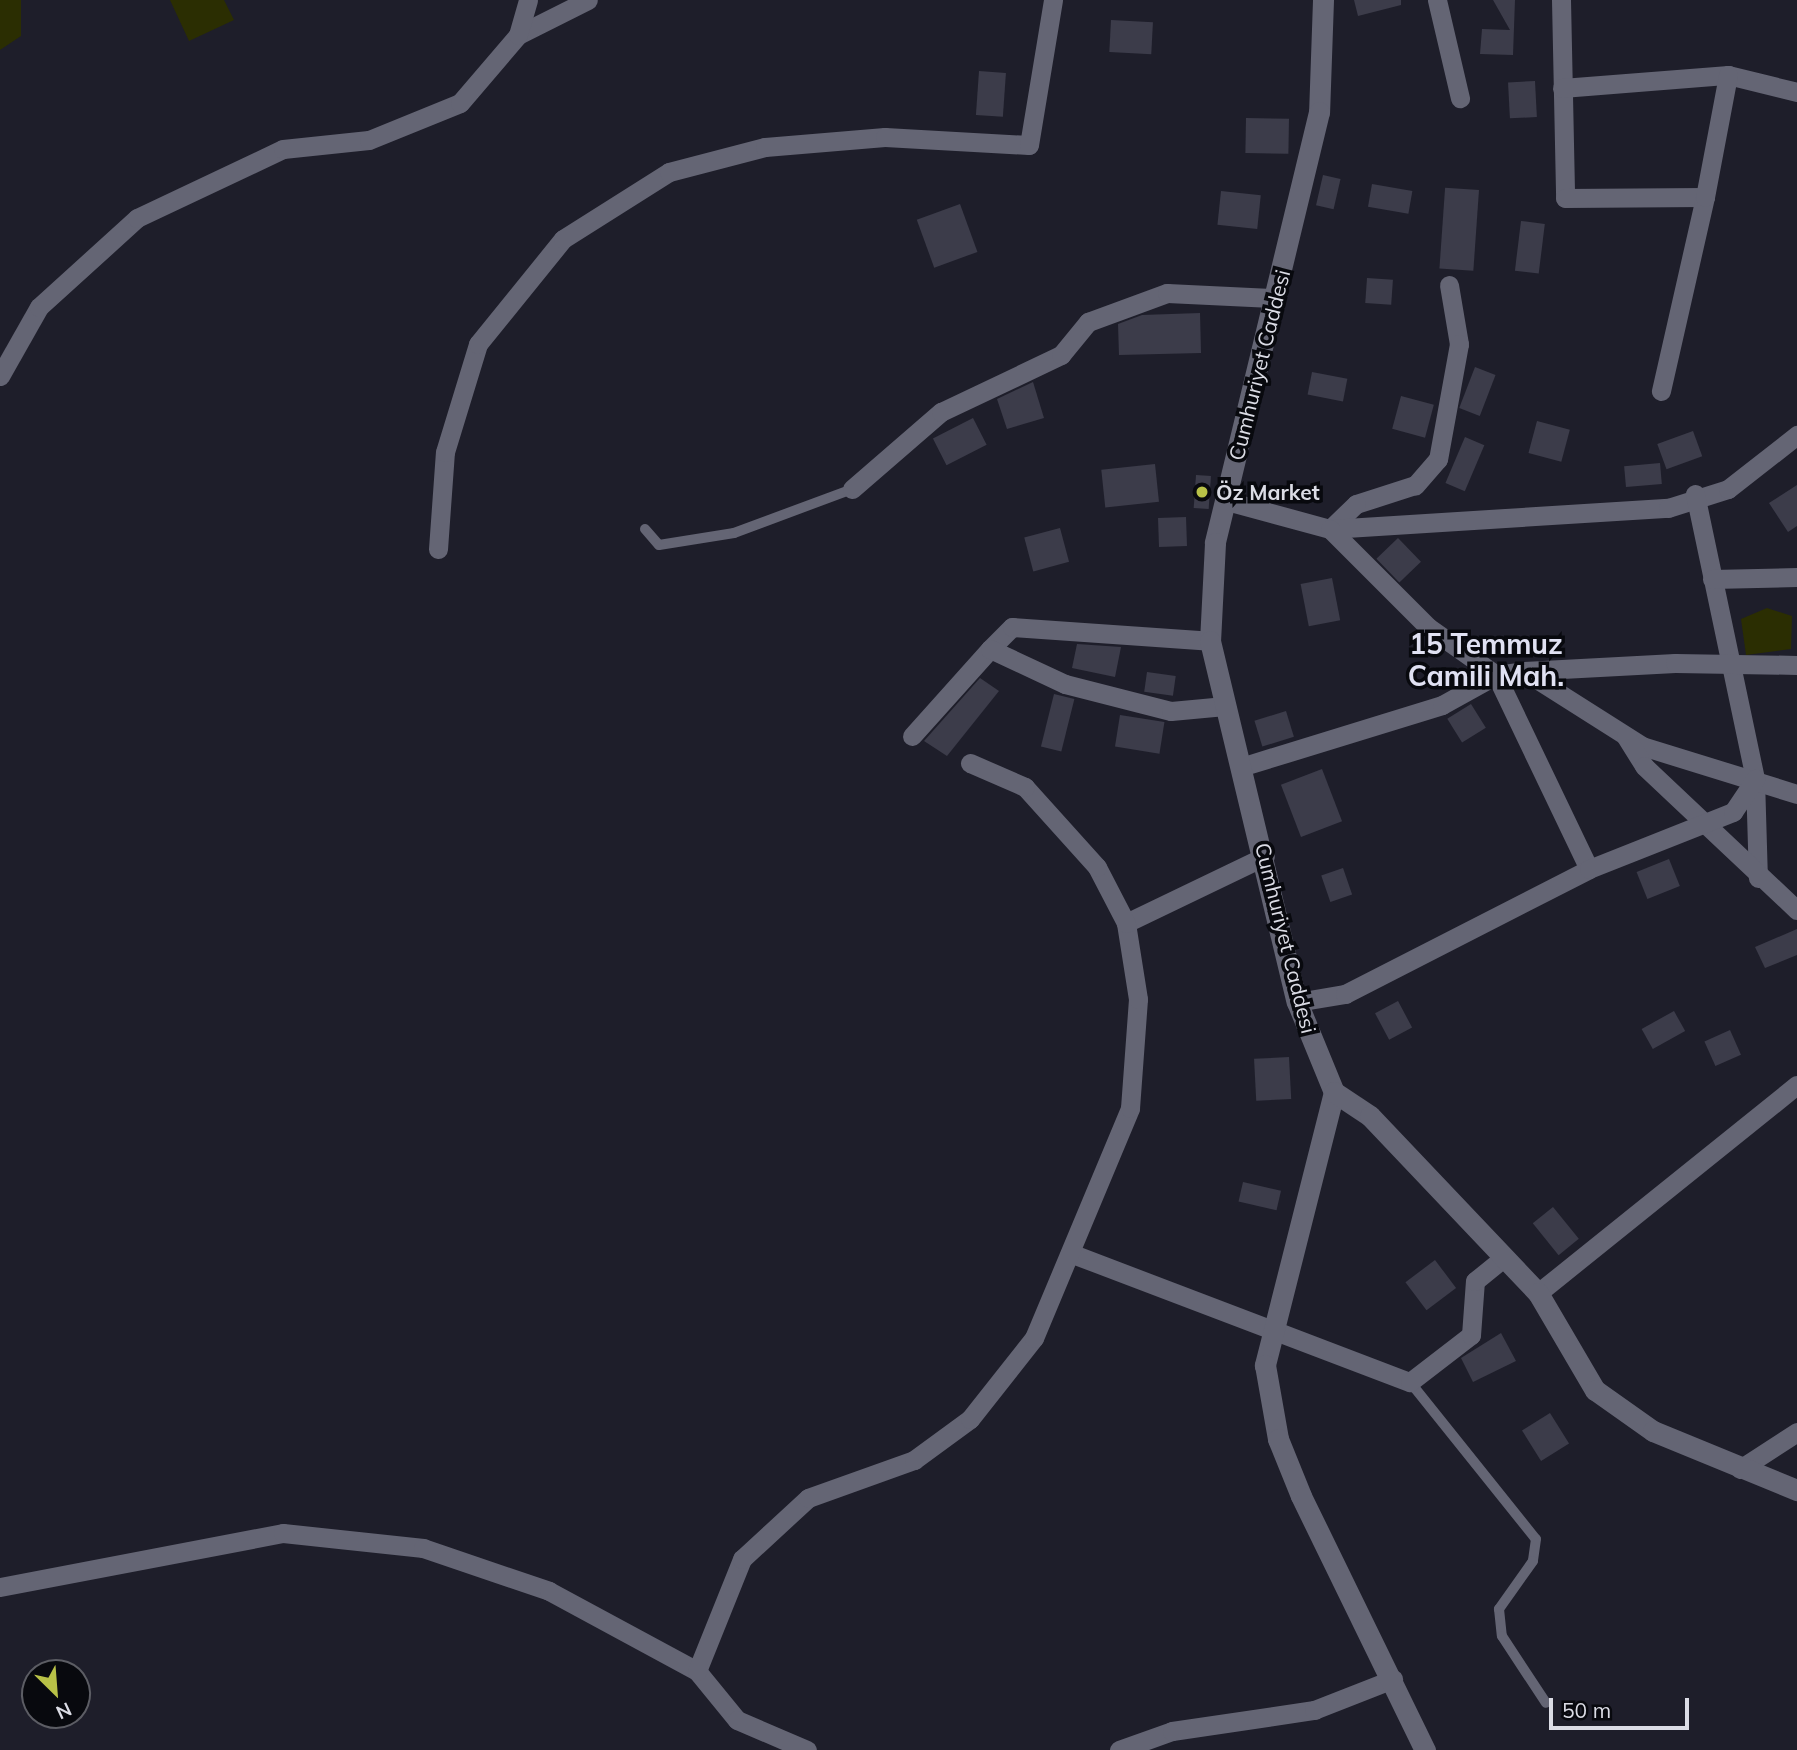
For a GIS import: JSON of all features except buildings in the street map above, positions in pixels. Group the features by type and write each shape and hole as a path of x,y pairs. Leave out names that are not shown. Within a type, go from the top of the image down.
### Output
{"street":[{"path":"0,376 39,307 137,218 283,149 369,140 460,103 517,35 528,0"},
{"path":"517,35 588,0"},
{"path":"439,549 445,452 478,344 563,239 668,172 765,147 885,137 1029,145 1053,0"},
{"name":"Cumhuriyet Caddesi","path":"1323,0 1319,112 1215,544 1210,641 1225,706 1244,766 1297,1002 1334,1092"},
{"path":"1437,0 1460,98"},
{"path":"1562,0 1565,198 1705,197"},
{"path":"1562,88 1728,75 1797,92"},
{"path":"1661,391 1705,197 1728,75"},
{"path":"1330,529 1356,503 1415,485 1438,459 1459,344 1449,285"},
{"path":"852,489 941,412 1061,355 1088,322 1167,293 1275,299"},
{"path":"1227,501 1330,529 1668,508 1696,494 1728,489 1797,435"},
{"path":"1696,494 1728,663 1755,779 1758,878"},
{"path":"1330,529 1428,627 1496,675 1589,869"},
{"path":"1712,579 1797,578"},
{"path":"912,736 1012,627 1210,641"},
{"path":"990,649 1065,684 1171,711 1225,706"},
{"path":"1244,766 1442,705 1496,675 1524,671 1728,663 1797,665"},
{"path":"1524,671 1626,736 1678,759 1755,779 1797,794"},
{"path":"1626,736 1644,766 1758,878 1797,910"},
{"path":"697,1671 742,1559 808,1498 914,1460 970,1419 1034,1338 1130,1108 1138,999 1126,923 1097,867 1025,787 970,763"},
{"path":"1297,1002 1345,994 1589,869 1733,812 1755,779"},
{"path":"1126,923 1265,856"},
{"path":"1538,1293 1797,1085"},
{"path":"1425,1750 1394,1679 1315,1528 1278,1439 1265,1365 1334,1092 1370,1116 1538,1293 1595,1390 1653,1431 1740,1469 1797,1490"},
{"path":"1070,1253 1275,1328 1410,1382 1471,1335 1475,1280 1503,1258"},
{"path":"1740,1469 1797,1432"},
{"path":"0,1587 283,1533 423,1548 549,1591 697,1671 737,1720 807,1750"},
{"path":"1119,1750 1172,1731 1314,1710 1394,1679"}],"lane":[{"path":"645,529 659,545 734,533 852,489"},
{"path":"1410,1382 1536,1539 1533,1561 1499,1609 1502,1636 1546,1703"}],"green space":[{"path":"0,0 21,0 21,36 0,50"},
{"path":"170,0 224,0 234,20 189,41"},
{"path":"1767,608 1792,616 1791,649 1746,655 1741,619"}],"place":[{"name":"Öz Market","path":"1202,492"}],"district":[{"name":"15 Temmuz Camili Mah.","path":"1486,660"}]}
